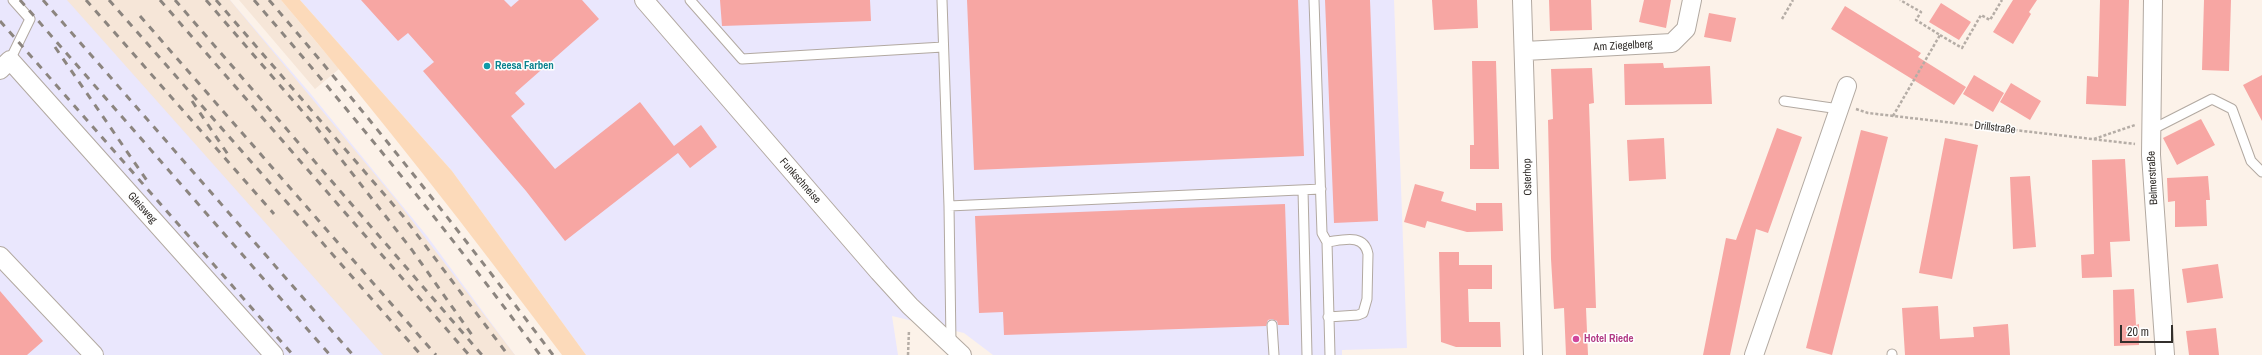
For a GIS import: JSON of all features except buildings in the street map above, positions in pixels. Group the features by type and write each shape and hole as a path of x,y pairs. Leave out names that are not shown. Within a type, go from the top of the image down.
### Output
{"street":[{"name":"Funkschneise","path":"644,0 879,272 910,306 956,350"},
{"name":"Osterhop","path":"1522,0 1525,51 1533,355"},
{"name":"Am Ziegelberg","path":"1525,51 1672,43 1686,29 1692,0"},
{"name":"Belmerstraße","path":"2153,0 2151,132 2165,355"},
{"name":"Gleisweg","path":"5,65 274,355"},
{"path":"1754,355 1847,86"},
{"path":"0,256 94,355"}],"lane":[{"path":"5,65 30,19 13,0"},
{"path":"690,0 742,59 943,47"},
{"path":"942,0 949,206 956,350"},
{"path":"1314,0 1322,233 1327,242 1330,355"},
{"path":"2151,132 2212,100 2232,109 2252,161 2262,172"},
{"path":"1784,101 1840,106"},
{"path":"949,206 1321,189"},
{"path":"1303,190 1307,355"},
{"path":"1327,242 1352,238 1367,246 1368,254 1367,300 1363,313 1358,315 1328,317"},
{"path":"1272,325 1274,355"}],"path":[{"path":"1782,19 1793,0"},
{"path":"1900,0 1921,12 1916,20 1962,48 1981,15 1990,20 2002,0"},
{"path":"1893,116 1940,35"},
{"name":"Drillstraße","path":"1840,106 1868,113 2092,140 2151,132"},
{"path":"2092,140 2151,132"}],"shaded area":[{"path":"0,0 230,0 310,93 427,236 515,355 0,355"},
{"path":"67,0 230,0 397,201 515,355 383,355"},
{"path":"239,0 281,0 339,69 315,89"},
{"path":"281,0 300,0 452,171 586,355 562,355 424,175"},
{"path":"300,0 1394,0 1407,348 1342,350 1342,355 993,355 964,333 892,316 898,355 586,355 452,171"}],"railway":[{"path":"20,0 330,355"},
{"path":"43,0 353,355"},
{"path":"86,0 274,214"},
{"path":"109,0 421,355"},
{"path":"160,0 469,355"},
{"path":"175,0 482,355"},
{"path":"206,0 316,127 412,250 472,335"},
{"path":"216,0 403,216 508,355"},
{"path":"254,0 400,175 471,264 540,355"},
{"path":"269,0 414,175 553,355"},
{"path":"140,16 436,355"},
{"path":"0,21 293,355"},
{"path":"55,47 150,185"},
{"path":"192,101 229,156"}],"place":[{"name":"Reesa Farben","path":"487,66"},
{"name":"Hotel Riede","path":"1576,339"}]}
